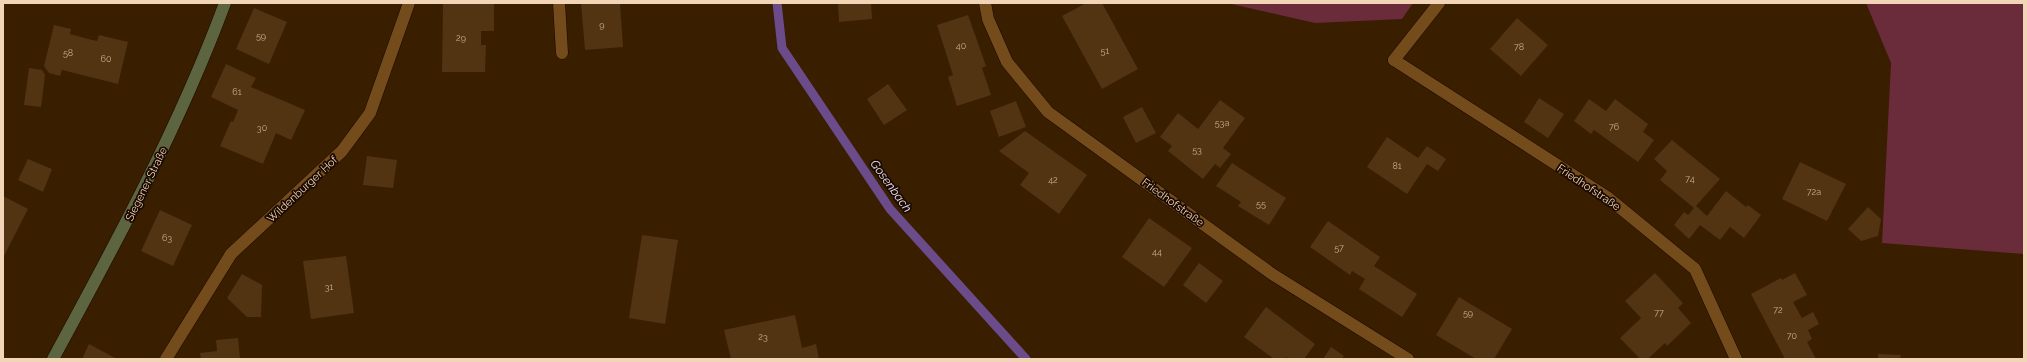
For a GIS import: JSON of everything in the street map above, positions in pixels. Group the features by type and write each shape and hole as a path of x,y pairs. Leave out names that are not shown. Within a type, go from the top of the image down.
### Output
{"main road":[{"name":"Siegener Straße","path":"54,359 137,203 204,60 225,3"}],"street":[{"name":"Wildenburger Hof","path":"166,359 231,254 342,151 370,113 409,3"},
{"path":"559,3 562,53"},
{"name":"Friedhofstraße","path":"985,3 988,20 1007,62 1048,112 1272,274 1408,359"},
{"name":"Friedhofstraße","path":"1440,3 1394,60 1607,197 1695,269 1736,359"}],"shaded area":[{"path":"1227,3 1413,3 1402,19 1315,23"},
{"path":"1866,3 2024,3 2024,254 1882,243 1891,63"}],"building":[{"path":"581,3 620,3 623,47 585,50"},
{"path":"838,3 871,3 872,19 839,22"},
{"path":"1086,3 1102,3 1138,69 1102,89 1062,16"},
{"path":"443,4 494,4 494,31 481,31 481,45 486,45 485,72 442,72"},
{"path":"254,8 287,22 269,64 236,49"},
{"path":"968,15 986,66 982,68 991,95 957,106 948,77 953,75 937,25"},
{"path":"1517,18 1548,45 1521,76 1490,49"},
{"path":"54,25 71,29 70,34 92,40 97,41 99,35 128,42 118,84 62,70 60,76 49,73 44,66"},
{"path":"226,64 256,78 251,87 305,110 291,140 276,133 263,164 220,146 231,121 233,122 238,110 211,97"},
{"path":"29,68 42,70 45,75 41,107 24,105"},
{"path":"888,84 907,110 884,125 867,99"},
{"path":"1539,98 1564,114 1548,138 1524,122"},
{"path":"1589,99 1606,111 1615,99 1648,124 1643,132 1654,140 1638,162 1594,130 1591,134 1574,121"},
{"path":"1220,100 1245,118 1223,148 1231,154 1220,168 1215,164 1203,179 1168,151 1172,146 1160,137 1178,113 1198,129"},
{"path":"1016,101 1026,127 999,137 990,111"},
{"path":"1142,107 1156,133 1136,143 1123,117"},
{"path":"1025,131 1087,175 1059,214 1020,185 1029,173 999,151"},
{"path":"1387,137 1418,158 1427,146 1446,159 1438,171 1427,164 1407,194 1367,167"},
{"path":"1672,140 1720,179 1696,206 1707,216 1726,191 1746,207 1748,205 1761,215 1744,238 1730,227 1720,240 1700,225 1689,239 1674,225 1684,212 1688,215 1694,208 1660,180 1667,171 1654,159"},
{"path":"367,156 397,160 393,188 363,185"},
{"path":"28,159 52,169 43,192 18,180"},
{"path":"1800,162 1846,184 1827,221 1782,199"},
{"path":"1232,163 1286,198 1269,225 1238,206 1241,202 1216,186"},
{"path":"3,196 28,209 3,258"},
{"path":"1868,207 1881,219 1878,236 1861,241 1848,229"},
{"path":"160,210 192,225 173,266 141,251"},
{"path":"1149,218 1192,248 1164,287 1122,257"},
{"path":"1328,221 1380,257 1374,266 1417,294 1402,317 1359,289 1365,279 1352,271 1350,275 1310,247"},
{"path":"642,235 678,240 665,324 629,318"},
{"path":"346,256 354,313 311,319 303,261"},
{"path":"1199,263 1223,281 1206,303 1183,285"},
{"path":"1655,273 1683,303 1678,308 1691,323 1667,346 1665,343 1648,359 1640,359 1620,338 1641,318 1625,301"},
{"path":"1795,273 1807,295 1793,302 1802,318 1813,312 1819,324 1808,330 1812,339 1807,342 1816,359 1785,359 1751,294 1781,278 1782,280"},
{"path":"242,274 262,285 261,317 247,317 227,298"},
{"path":"1459,297 1512,329 1494,359 1476,359 1436,335"},
{"path":"1266,307 1315,344 1304,359 1289,359 1286,357 1285,359 1274,359 1244,337"},
{"path":"795,315 802,348 816,344 819,359 731,359 724,330"},
{"path":"238,338 240,359 201,359 200,353 217,351 216,340"},
{"path":"89,344 117,359 82,359"},
{"path":"1331,347 1344,356 1342,359 1323,359"},
{"path":"1878,354 1901,355 1900,359 1878,359"}],"waterway":[{"name":"Gosenbach","path":"777,3 782,48 890,209 1026,359"}]}
